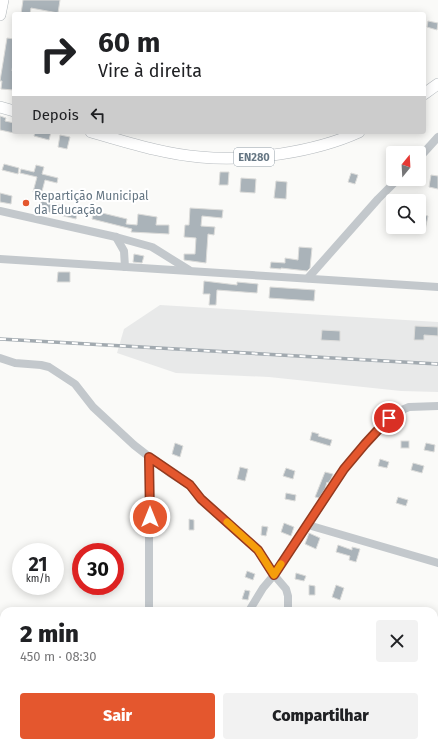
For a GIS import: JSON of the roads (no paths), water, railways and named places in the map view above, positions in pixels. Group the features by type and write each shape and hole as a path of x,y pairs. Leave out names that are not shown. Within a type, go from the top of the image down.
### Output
{"main road":[{"path":"0,15 3,0"},
{"path":"426,93 438,84"},
{"path":"0,107 12,110"},
{"name":"EN280","path":"98,134 173,153 201,157 227,158 254,157 283,153 316,146 353,134"}],"street":[{"path":"426,150 438,137"},
{"path":"308,278 391,186"},
{"path":"0,211 116,237 152,248 191,271"},
{"path":"116,237 124,251 125,267"},
{"path":"0,259 438,287"},
{"path":"0,358 15,362 41,365 63,375 80,388 93,407 134,445 190,485 201,499 258,550 274,575 288,592 288,607"},
{"path":"251,607 263,588 274,575 308,526 344,469 389,418 396,412 409,407 438,406"},
{"path":"149,457 149,607"},
{"path":"308,526 438,562"}],"railway":[{"path":"0,339 438,364"}],"place":[{"name":"Repartição Municipal da Educação","path":"26,203"}]}
